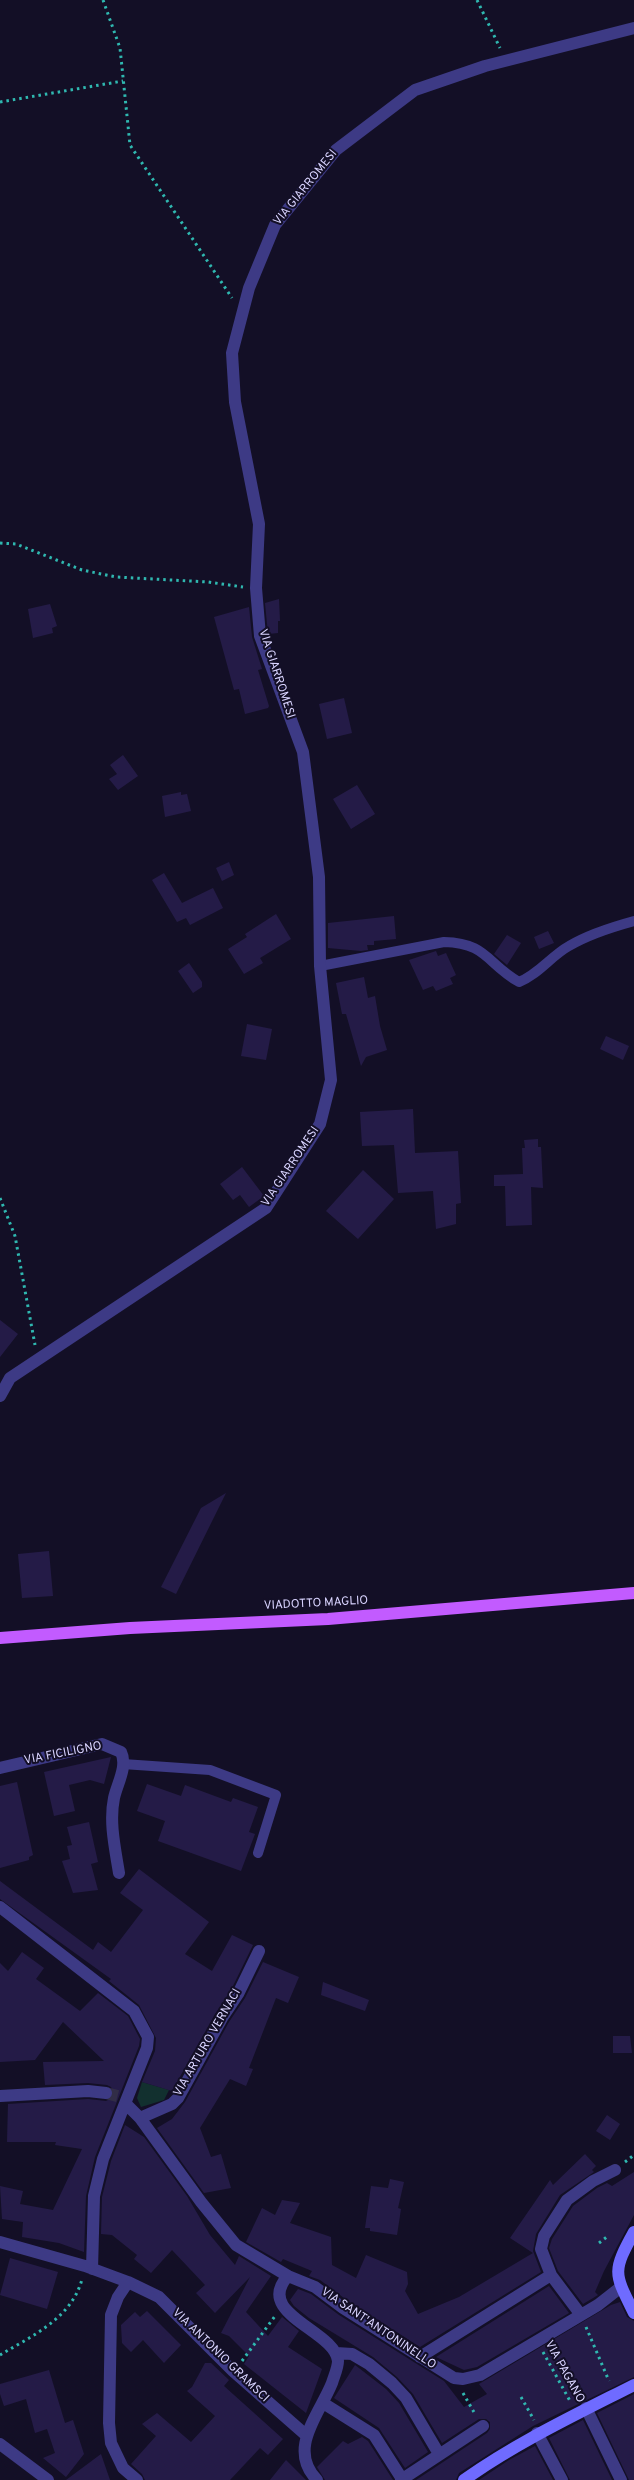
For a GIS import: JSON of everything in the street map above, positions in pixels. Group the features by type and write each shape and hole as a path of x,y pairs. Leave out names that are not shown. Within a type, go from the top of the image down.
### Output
{"main road":[{"name":"VIADOTTO MAGLIO","path":"0,1638 130,1628 328,1619 634,1593"},
{"path":"634,2232 622,2254 617,2272 621,2287 634,2313"},
{"path":"464,2480 499,2455 537,2433 581,2410 633,2387"}],"street":[{"name":"VIA GIARROMESI","path":"0,1396 10,1378 266,1208 320,1124 331,1080 320,966 319,877 302,752 260,636 256,588 259,524 235,402 232,353 249,288 274,225 336,150 415,90 504,60 634,28"},
{"name":"VIA FICILIGNO","path":"0,1768 102,1744 121,1752 124,1764"},
{"path":"119,1873 112,1818 114,1798 124,1764"},
{"path":"0,1907 132,2010 146,2032 147,2048 103,2159 94,2196 89,2268"},
{"name":"VIA ARTURO VERNACI","path":"140,2118 172,2104 178,2098 222,2018 238,1994 258,1951"},
{"path":"0,2096 88,2091 106,2094"},
{"name":"VIA SANT'ANTONINELLO","path":"125,2100 200,2202 236,2245 288,2276 315,2287 343,2308 454,2378 471,2378 480,2375 581,2315 621,2287"},
{"path":"581,2315 551,2275 541,2249 544,2236 567,2200 593,2181 615,2170"},
{"name":"VIA ANTONIO GRAMSCI","path":"0,2242 89,2268 128,2282 159,2297 233,2371 307,2436"},
{"path":"420,2357 551,2275"},
{"path":"288,2276 281,2287 280,2294 283,2305 291,2315 330,2345 336,2353 338,2361 336,2371 304,2446 309,2472 317,2480"},
{"path":"128,2282 118,2297 111,2315 109,2423 111,2442 122,2468 138,2480"},
{"path":"336,2353 352,2354 369,2364 392,2383 406,2398 439,2454"},
{"path":"323,2403 374,2435 401,2480 482,2426"},
{"path":"581,2410 621,2480"},
{"path":"537,2433 562,2480"},
{"path":"0,2444 48,2480"}],"lane":[{"path":"320,966 444,942 463,942 478,948 506,974 519,982 532,976 568,946 606,929 634,922"},
{"path":"124,1764 210,1770 276,1795 258,1853"}],"path":[{"path":"103,0 120,48 130,145 242,313"},
{"path":"477,0 497,37 504,60"},
{"path":"0,102 123,81"},
{"path":"0,543 16,544 82,570 116,577 208,582 256,588"},
{"path":"0,1198 15,1236 38,1360"},
{"path":"599,2242 608,2236"},
{"path":"0,2355 40,2331 65,2312 89,2268"},
{"path":"233,2371 283,2305"},
{"path":"592,2340 615,2394"},
{"name":"VIA PAGANO","path":"537,2341 581,2410"},
{"path":"521,2397 536,2424 537,2433"}],"green space":[{"path":"142,2082 169,2090 164,2100 141,2107 137,2098"}],"building":[{"path":"279,599 280,621 278,621 278,633 268,634 265,603"},
{"path":"50,604 57,626 52,628 53,633 33,638 28,609"},
{"path":"249,607 252,637 262,669 258,670 269,706 268,708 245,714 239,689 234,690 214,617"},
{"path":"344,698 352,733 327,739 319,704"},
{"path":"123,755 138,776 118,790 109,779 117,774 110,765"},
{"path":"357,785 375,814 351,829 333,799"},
{"path":"181,792 181,795 187,794 191,811 165,817 162,796"},
{"path":"229,862 234,875 222,881 216,868"},
{"path":"164,873 182,903 213,888 223,908 190,925 186,918 177,922 152,880"},
{"path":"276,914 291,939 260,958 263,963 244,974 228,949 247,937 245,934"},
{"path":"394,916 396,939 374,941 374,945 367,945 368,950 361,951 328,948 328,923"},
{"path":"548,931 554,943 539,949 534,937"},
{"path":"507,935 521,943 507,965 494,954"},
{"path":"436,951 438,956 446,953 456,975 450,978 453,984 436,991 433,986 423,990 409,960"},
{"path":"189,963 202,982 202,987 193,993 178,971"},
{"path":"364,977 368,998 375,996 380,1026 387,1050 366,1057 361,1066 346,1014 342,1014 336,983"},
{"path":"247,1024 272,1029 266,1060 241,1056"},
{"path":"606,1036 629,1046 623,1060 600,1049"},
{"path":"413,1109 415,1153 458,1151 461,1203 456,1204 456,1224 436,1229 433,1191 398,1193 394,1145 362,1146 360,1112"},
{"path":"538,1139 538,1147 541,1147 543,1188 531,1187 532,1225 506,1226 505,1186 494,1186 494,1175 523,1174 522,1148 525,1148 524,1140"},
{"path":"242,1167 264,1196 249,1207 240,1195 233,1200 220,1184"},
{"path":"363,1170 394,1199 358,1239 326,1211"},
{"path":"0,1320 18,1334 0,1357"},
{"path":"226,1493 176,1594 161,1587 201,1508"},
{"path":"49,1551 53,1596 22,1598 18,1554"},
{"path":"111,1757 104,1784 90,1780 69,1785 75,1811 54,1816 44,1772"},
{"path":"17,1782 33,1855 29,1857 29,1860 0,1868 0,1786"},
{"path":"147,1784 181,1796 185,1785 231,1802 233,1798 258,1807 249,1832 255,1834 241,1871 158,1841 165,1821 137,1811"},
{"path":"89,1822 98,1862 91,1864 98,1890 73,1893 62,1861 70,1859 67,1846 72,1845 67,1827"},
{"path":"139,1869 209,1922 185,1954 212,1971 232,1935 253,1945 231,1990 215,2014 172,2091 142,2082 155,2051 156,2038 139,2005 109,1981 111,1979 0,1899 0,1881 93,1950 98,1942 111,1952 143,1910 120,1893"},
{"path":"22,1952 44,1968 36,1979 80,2011 98,1993 128,2016 140,2039 139,2046 95,2157 86,2196 84,2252 59,2243 22,2237 23,2222 2,2219 0,2186 23,2191 20,2204 53,2210 82,2149 55,2145 56,2142 7,2142 8,2104 88,2099 106,2101 112,2098 114,2093 111,2087 107,2085 88,2083 45,2085 43,2062 104,2061 63,2022 35,2060 0,2062 0,1963 8,1971"},
{"path":"263,1962 299,1977 288,2003 276,1998 249,2068 253,2069 246,2086 230,2079 200,2128 211,2157 221,2154 231,2188 204,2193 157,2128 172,2119 185,2102 229,2022 245,1998"},
{"path":"323,1982 369,2000 365,2011 321,1995"},
{"path":"613,2036 630,2036 632,2053 613,2053"},
{"path":"607,2115 620,2124 610,2140 596,2131"},
{"path":"125,2125 144,2137 187,2196 210,2235 235,2265 239,2256 271,2276 246,2312 268,2336 282,2317 299,2331 288,2347 322,2369 306,2413 244,2364 249,2356 229,2336 221,2333 250,2277 215,2313 196,2293 205,2285 172,2250 151,2273 134,2259 137,2255 112,2235 101,2234 102,2197 111,2161"},
{"path":"585,2154 596,2166 592,2170 594,2172 560,2195 536,2234 533,2251 541,2272 420,2347 348,2301 320,2280 309,2276 312,2271 283,2259 281,2262 246,2242 262,2208 275,2215 282,2200 300,2203 290,2223 331,2237 332,2265 356,2278 366,2255 407,2272 408,2284 405,2291 418,2314 459,2297 533,2253 510,2238 550,2180 553,2185"},
{"path":"634,2172 634,2215 604,2271 595,2292 598,2295 583,2304 558,2271 549,2248 552,2239 573,2206 597,2188 607,2183 612,2186"},
{"path":"390,2179 404,2182 398,2208 401,2209 397,2235 370,2231 370,2228 365,2228 371,2186 388,2188"},
{"path":"10,2258 58,2272 47,2309 0,2295"},
{"path":"549,2286 569,2313 477,2367 464,2370 436,2357"},
{"path":"298,2289 311,2294 339,2315 444,2381 464,2407 487,2394 479,2384 611,2305 620,2302 627,2317 634,2321 634,2377 533,2426 459,2473 456,2480 416,2480 487,2433 490,2429 490,2422 486,2419 479,2419 442,2443 413,2394 397,2377 373,2357 309,2318 294,2306 290,2300"},
{"path":"147,2311 181,2345 164,2363 143,2340 131,2352 122,2343 121,2325 135,2312 140,2317"},
{"path":"205,2363 211,2363 229,2380 224,2386 283,2439 268,2455 260,2448 230,2480 145,2480 142,2474 131,2464 156,2436 142,2424 157,2413 191,2442 215,2416 187,2391 192,2387"},
{"path":"355,2365 386,2389 399,2403 428,2452 405,2468 379,2428 334,2398"},
{"path":"49,2370 65,2423 73,2420 84,2454 66,2477 43,2458 55,2453 47,2429 35,2433 26,2399 4,2406 0,2394 0,2384"},
{"path":"634,2394 634,2480 629,2480 597,2413"},
{"path":"583,2420 612,2480 570,2480 549,2438"},
{"path":"362,2437 368,2441 393,2480 325,2480 317,2467 343,2441 348,2444"},
{"path":"535,2446 553,2480 479,2480 509,2460"},
{"path":"101,2454 110,2480 66,2480"},
{"path":"286,2460 306,2480 270,2480"}],"tunnel":[{"path":"106,2093 121,2097"}]}
